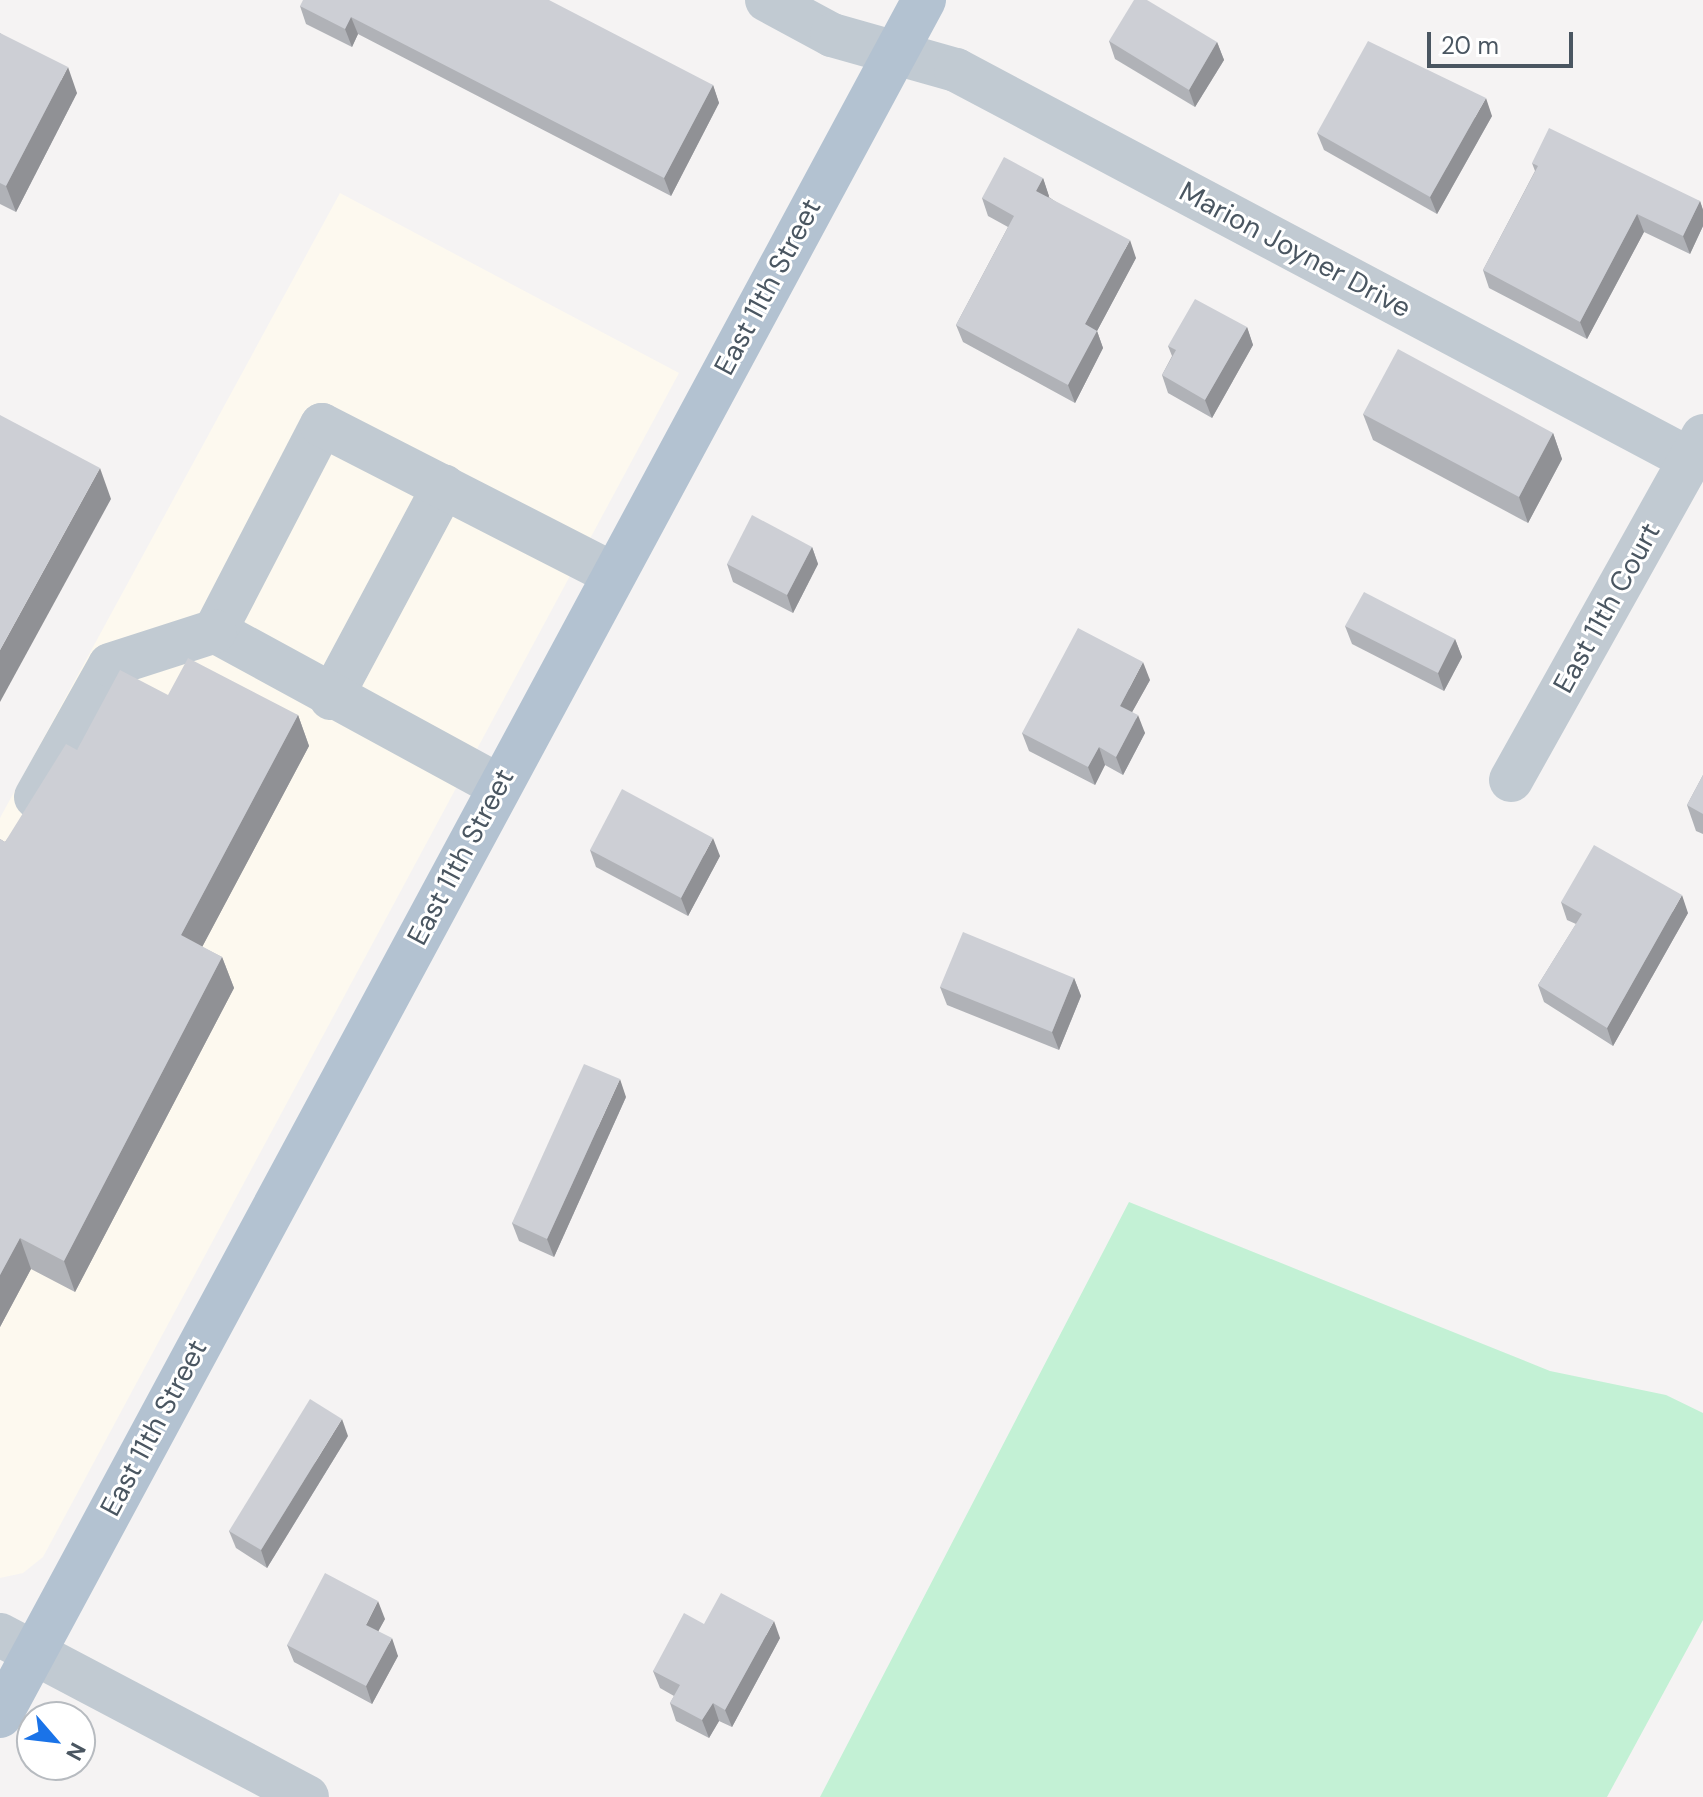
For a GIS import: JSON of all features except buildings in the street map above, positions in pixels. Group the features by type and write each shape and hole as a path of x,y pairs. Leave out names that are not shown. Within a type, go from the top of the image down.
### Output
{"main road":[{"name":"East 11th Street","path":"0,1716 16,1644 499,786 924,0"}],"street":[{"name":"Marion Joyner Drive","path":"767,0 832,35 956,70 1697,448"},
{"path":"18,829 110,665 215,631 322,425 613,574"},
{"name":"East 11th Court","path":"1511,780 1697,448"},
{"path":"331,698 444,486"},
{"path":"215,631 331,698 499,786"},
{"path":"16,1644 307,1797"}],"shaded area":[{"path":"340,193 679,373 43,1557 23,1573 0,1578 0,818"}],"green space":[{"path":"1129,1202 1550,1371 1666,1395 1703,1413 1703,1620 1607,1797 820,1797"}]}
